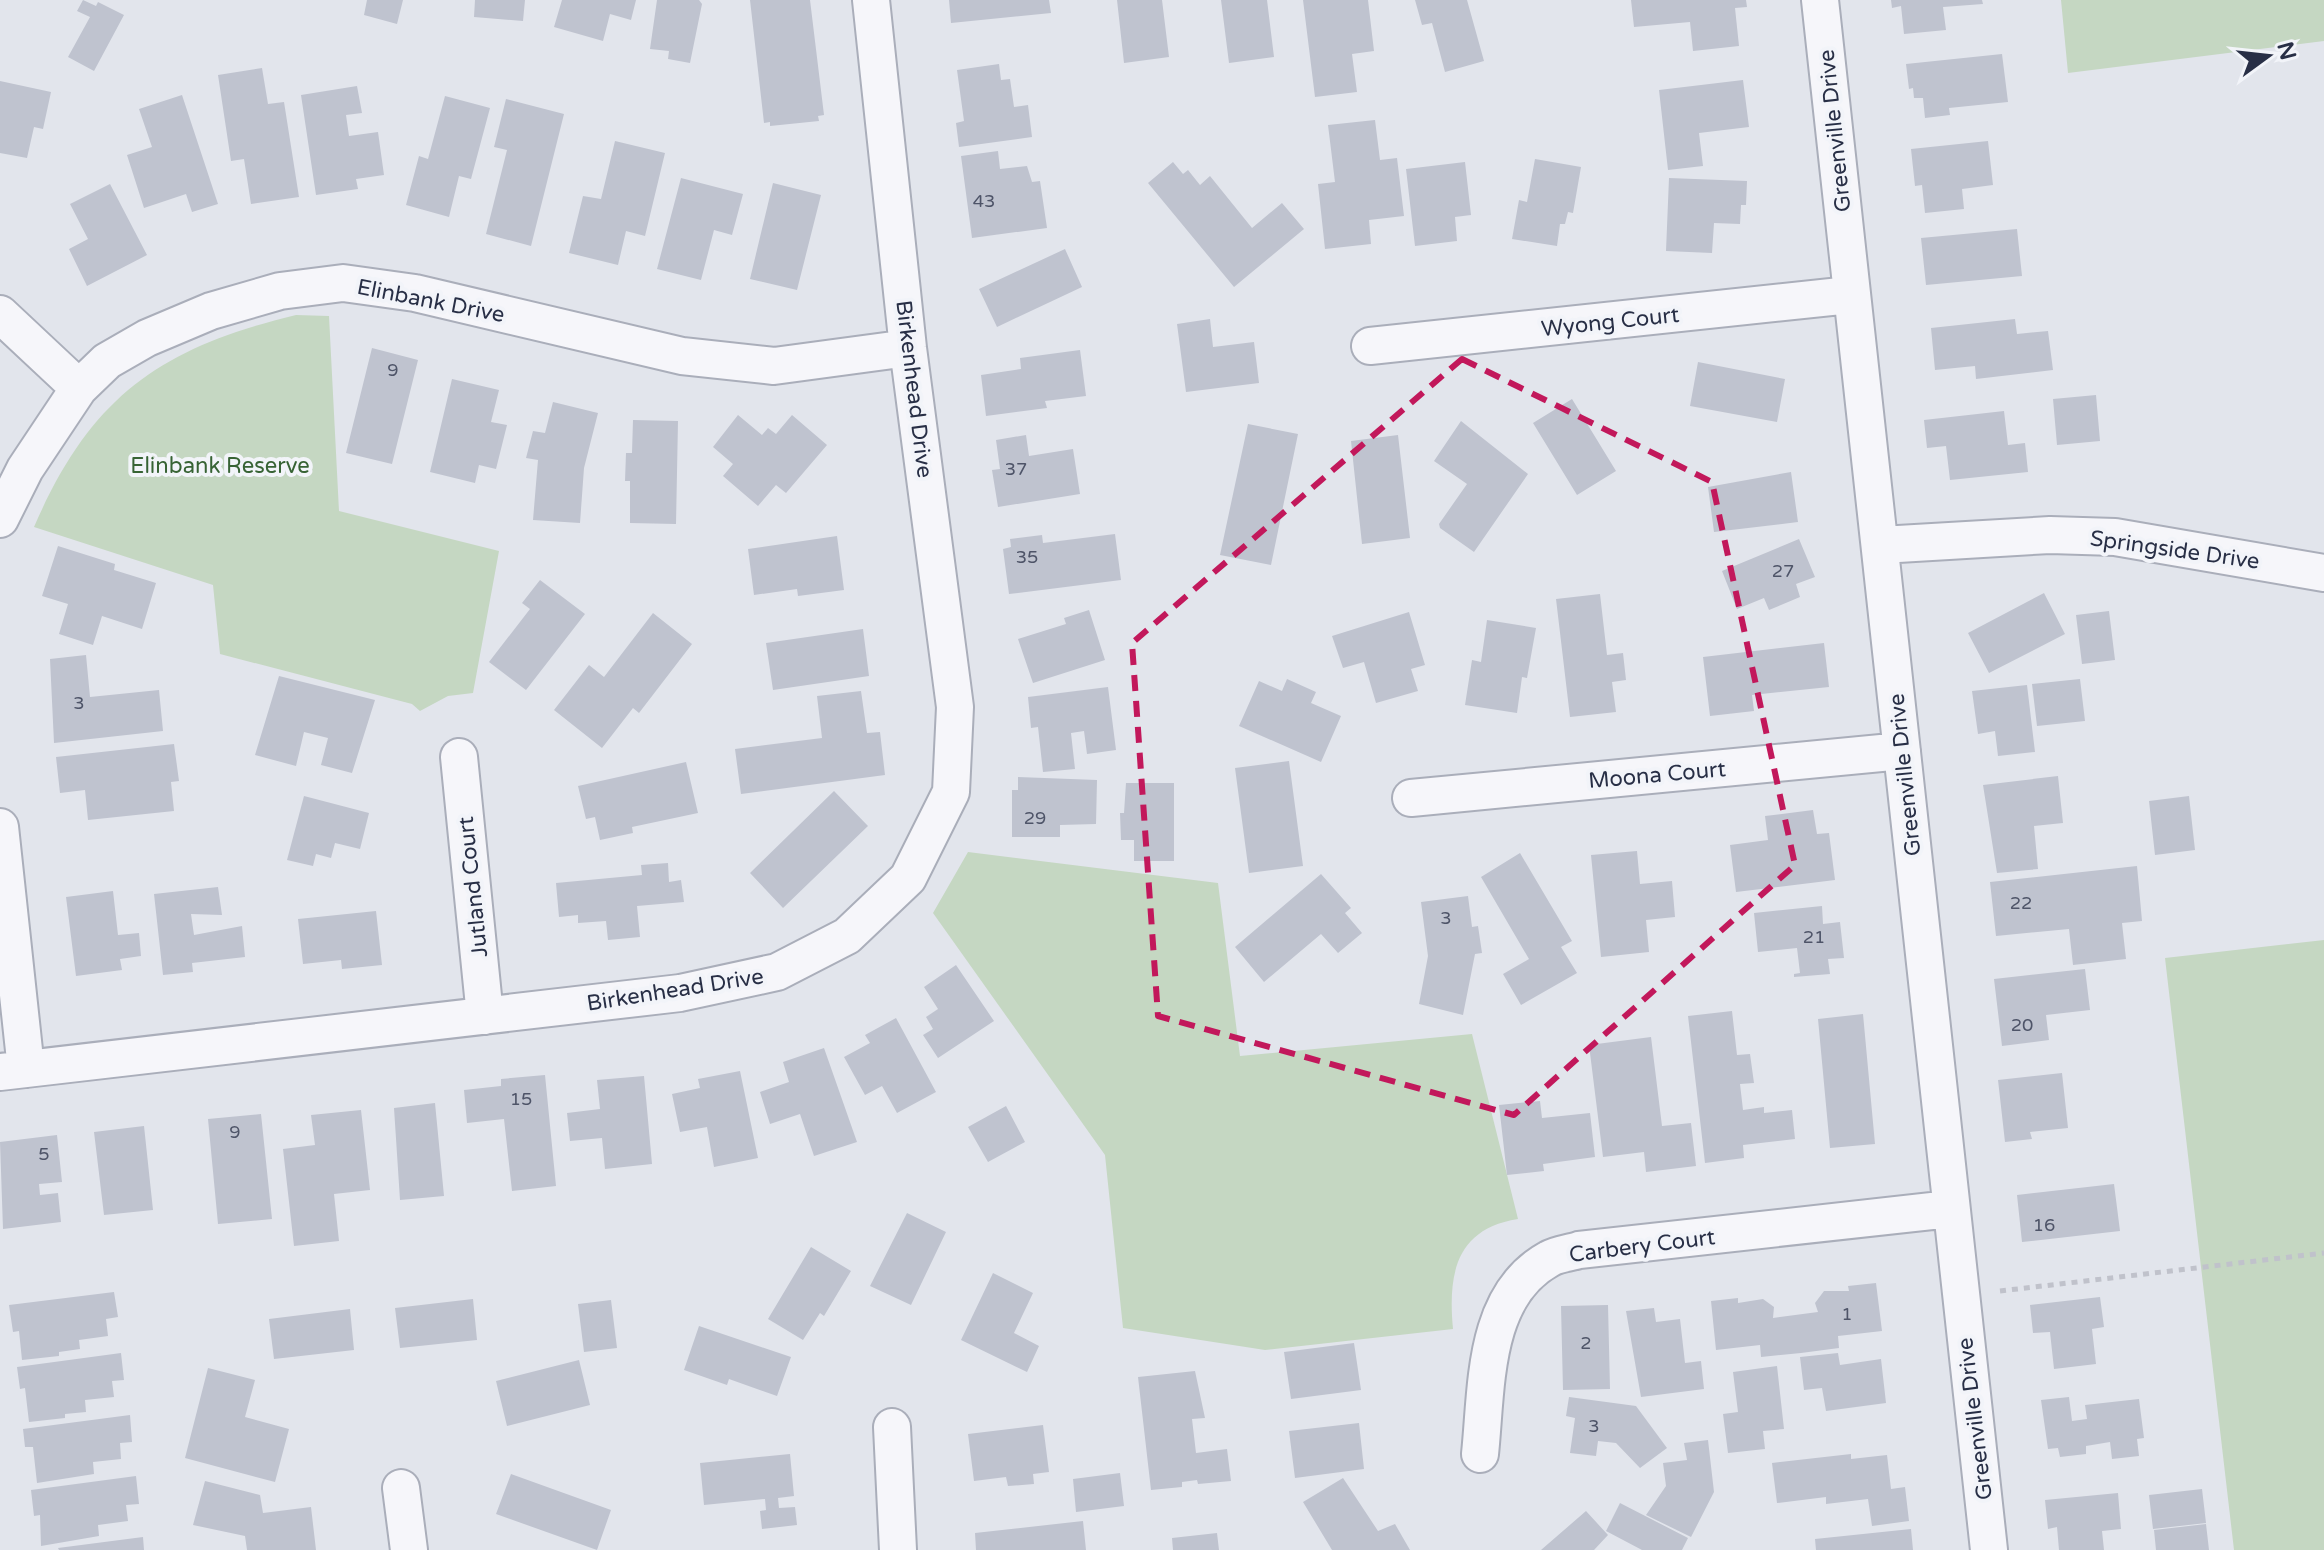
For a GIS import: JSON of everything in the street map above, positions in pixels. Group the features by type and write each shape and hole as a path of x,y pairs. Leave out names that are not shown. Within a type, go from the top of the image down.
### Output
{"street":[{"name":"Birkenhead Drive","path":"13,1070 680,993 777,972 847,936 908,878 951,792 955,707 908,348 871,0"},
{"name":"Greenville Drive","path":"1820,0 1989,1550"},
{"name":"Elinbank Drive","path":"0,519 25,469 79,388 120,353 211,311 280,291 343,283 415,293 682,356 774,366 908,348"},
{"name":"Wyong Court","path":"1370,346 1850,295"},
{"path":"0,314 79,388"},
{"name":"Springside Drive","path":"1881,545 2050,535 2115,537 2324,573"},
{"name":"Moona Court","path":"1411,798 1902,751"},
{"name":"Jutland Court","path":"459,757 485,1016"},
{"path":"0,827 13,1070"},
{"name":"Carbery Court","path":"1480,1454 1493,1336 1505,1304 1550,1258 1579,1250 1950,1209"},
{"path":"892,1427 898,1550"},
{"path":"401,1488 409,1550"}],"path":[{"path":"2000,1291 2324,1253"}],"highlighted area":[{"path":"1462,359 1712,482 1795,865 1514,1115 1158,1016 1132,643"}],"green space":[{"path":"2061,0 2324,0 2324,41 2068,73"},
{"name":"Elinbank Reserve","path":"296,315 329,316 339,511 499,551 473,693 448,696 420,711 412,704 220,654 213,585 34,527 80,443 106,411 135,384 168,362 206,344"},
{"path":"968,852 1218,883 1240,1056 1472,1034 1518,1219 1497,1224 1468,1244 1460,1258 1452,1290 1453,1329 1265,1350 1123,1328 1105,1155 933,913"},
{"path":"2324,940 2324,1550 2234,1550 2165,958"}],"building":[{"path":"83,0 96,6 98,2 124,15 94,71 68,57 90,17 77,11"},
{"path":"367,0 403,0 397,24 364,15"},
{"path":"475,0 525,0 523,21 474,17"},
{"path":"562,0 636,0 631,20 610,14 603,41 554,27"},
{"path":"657,0 699,0 702,4 690,63 668,59 669,51 650,49"},
{"path":"750,0 810,0 824,115 818,116 819,121 770,126 770,122 764,123"},
{"path":"949,0 1049,0 1051,13 951,23"},
{"path":"1117,0 1162,0 1169,57 1124,63"},
{"path":"1221,0 1267,0 1274,57 1229,63"},
{"path":"1303,0 1368,0 1374,51 1352,54 1357,92 1315,97"},
{"path":"1415,0 1467,0 1484,61 1445,72 1432,23 1422,25"},
{"path":"1631,0 1746,0 1747,7 1735,8 1739,46 1693,51 1690,22 1634,27"},
{"path":"1891,0 1982,0 1983,4 1943,7 1946,30 1904,34 1901,6 1892,8"},
{"path":"2002,54 2008,102 1949,108 1950,115 1925,118 1923,98 1914,98 1913,88 1909,89 1906,64"},
{"path":"999,64 1001,80 1010,79 1014,107 1028,105 1032,137 959,147 956,123 964,121 957,70"},
{"path":"262,68 268,104 284,102 299,197 251,204 244,159 231,161 218,75"},
{"path":"1743,80 1749,127 1699,133 1703,166 1668,170 1659,90"},
{"path":"0,81 51,92 43,129 34,127 27,158 0,153"},
{"path":"357,86 362,113 346,115 349,136 378,132 384,175 356,179 358,189 316,195 301,95"},
{"path":"182,95 218,204 192,212 186,194 144,208 127,155 152,147 139,109"},
{"path":"445,96 490,108 471,179 459,176 449,217 406,205 419,156 428,159"},
{"path":"506,99 564,114 531,246 486,234 507,150 494,147"},
{"path":"1375,120 1380,160 1397,158 1404,216 1369,220 1371,244 1325,249 1318,184 1335,182 1328,125"},
{"path":"615,141 665,153 645,236 626,231 618,265 569,253 583,196 601,199"},
{"path":"1988,141 1993,185 1962,189 1964,209 1925,213 1922,185 1915,186 1911,149"},
{"path":"998,151 1000,169 1027,166 1032,182 1040,181 1047,228 972,238 961,156"},
{"path":"1535,159 1581,167 1573,213 1568,212 1565,224 1560,224 1557,246 1512,239 1519,200 1527,202"},
{"path":"1173,162 1183,174 1188,170 1200,185 1210,176 1252,228 1282,203 1304,229 1234,287 1148,183"},
{"path":"1465,162 1471,215 1455,217 1457,241 1415,246 1406,169"},
{"path":"681,178 743,194 732,235 714,230 701,280 657,269"},
{"path":"1669,178 1747,181 1746,205 1741,205 1740,224 1714,223 1712,253 1666,251"},
{"path":"773,183 821,195 797,290 750,279"},
{"path":"110,184 147,255 87,286 69,249 88,239 70,204"},
{"path":"2017,229 2022,276 1926,285 1921,238"},
{"path":"1065,249 1082,287 997,327 979,289"},
{"path":"1210,319 1213,347 1254,342 1259,383 1186,392 1177,324"},
{"path":"2015,319 2017,334 2048,331 2053,370 1976,379 1975,366 1935,370 1931,328"},
{"path":"372,348 418,360 392,464 346,453"},
{"path":"1080,350 1086,396 1045,401 1047,408 986,416 981,375 1021,369 1020,358"},
{"path":"1698,362 1785,379 1777,422 1690,406"},
{"path":"452,379 499,390 491,422 507,425 496,469 479,465 475,483 430,472"},
{"path":"2096,395 2100,441 2057,445 2053,399"},
{"path":"1572,399 1616,471 1577,495 1533,423"},
{"path":"553,402 598,413 584,468 580,523 533,520 538,460 526,458 533,431 545,433"},
{"path":"2004,411 2008,445 2025,443 2028,472 1950,480 1946,446 1927,448 1924,420"},
{"path":"738,415 762,435 768,428 776,434 792,415 827,445 786,493 776,485 758,506 723,476 733,464 713,447"},
{"path":"633,420 678,421 676,524 630,523 630,481 625,481 626,453 632,453"},
{"path":"1461,421 1528,474 1474,552 1440,528 1439,524 1467,484 1434,461"},
{"path":"1248,424 1298,434 1271,565 1220,555"},
{"path":"1026,435 1029,456 1073,449 1080,494 998,507 992,470 1000,469 996,440"},
{"path":"1398,435 1410,538 1362,544 1351,441"},
{"path":"1791,472 1798,522 1714,532 1708,487"},
{"path":"1115,534 1121,580 1009,594 1003,549 1011,547 1010,539 1042,535 1043,543"},
{"path":"837,536 844,590 798,596 797,589 754,595 748,549"},
{"path":"1799,539 1815,577 1796,584 1800,597 1769,610 1764,598 1737,609 1722,571"},
{"path":"58,546 115,564 114,570 156,583 142,629 102,616 93,645 59,634 68,604 42,596"},
{"path":"540,580 585,614 526,690 489,662 530,609 522,603"},
{"path":"2044,593 2065,634 1989,673 1968,633"},
{"path":"1600,594 1607,655 1623,653 1626,680 1612,682 1616,712 1570,717 1556,599"},
{"path":"1089,610 1105,660 1033,683 1018,639 1066,624 1064,618"},
{"path":"2109,611 2115,660 2082,664 2076,615"},
{"path":"1409,612 1425,665 1411,669 1418,691 1376,703 1364,662 1343,668 1332,636"},
{"path":"653,613 692,644 639,713 633,708 602,748 554,710 589,665 604,677"},
{"path":"1487,620 1536,628 1527,678 1522,677 1517,713 1465,705 1472,660 1481,662"},
{"path":"863,629 869,676 773,690 766,643"},
{"path":"1824,643 1829,687 1752,695 1754,711 1710,716 1703,657"},
{"path":"86,655 90,697 159,690 163,731 54,743 50,659"},
{"path":"279,676 375,700 352,773 321,765 328,738 304,732 296,766 255,755"},
{"path":"1287,679 1316,692 1311,703 1341,716 1321,762 1239,726 1259,681 1282,691"},
{"path":"2080,679 2085,721 2037,726 2032,684"},
{"path":"2027,685 2035,752 1998,756 1995,731 1978,734 1972,691"},
{"path":"1108,687 1116,750 1087,754 1084,731 1071,733 1075,769 1043,772 1038,727 1031,728 1028,697"},
{"path":"861,691 867,733 880,732 885,775 741,794 735,749 822,738 817,696"},
{"path":"174,744 179,781 171,782 174,811 88,820 85,790 60,793 56,757"},
{"path":"1289,761 1303,866 1249,873 1235,768"},
{"path":"686,762 698,813 632,827 633,833 600,840 595,817 586,819 578,786"},
{"path":"2058,776 2063,823 2034,826 2038,869 1997,873 1983,785"},
{"path":"1018,777 1097,780 1096,824 1060,825 1060,837 1012,837 1012,790 1018,790"},
{"path":"1126,783 1174,783 1174,861 1134,861 1134,840 1121,840 1120,813 1124,813"},
{"path":"834,791 868,826 783,908 750,873"},
{"path":"304,796 369,813 360,849 335,843 331,858 316,854 313,866 287,860"},
{"path":"2189,796 2195,850 2155,855 2149,801"},
{"path":"1813,810 1817,834 1829,833 1835,880 1736,892 1730,845 1768,840 1765,816"},
{"path":"1637,851 1640,884 1672,881 1675,917 1646,920 1649,952 1601,957 1591,855"},
{"path":"1520,853 1572,941 1561,947 1577,973 1521,1005 1503,974 1529,959 1481,877"},
{"path":"668,863 669,882 681,880 684,902 637,906 640,937 608,940 606,921 578,923 578,915 559,917 556,883 642,875 641,865"},
{"path":"2137,866 2142,921 2122,923 2126,959 2073,965 2069,929 1996,936 1990,882"},
{"path":"1321,874 1351,908 1345,913 1362,933 1338,953 1321,934 1264,982 1235,947"},
{"path":"218,887 222,915 191,914 194,935 242,926 245,957 192,963 193,972 163,975 154,894"},
{"path":"113,891 118,935 139,933 141,956 120,959 122,970 76,976 66,897"},
{"path":"1468,896 1472,927 1478,926 1482,953 1475,954 1463,1015 1419,1004 1428,956 1421,902"},
{"path":"1822,906 1823,924 1840,922 1844,958 1828,959 1830,974 1794,977 1794,974 1800,973 1797,948 1758,952 1754,913"},
{"path":"376,911 382,965 342,969 341,960 303,964 298,919"},
{"path":"956,965 994,1021 938,1058 923,1035 933,1029 926,1017 938,1009 924,987"},
{"path":"2085,969 2090,1010 2046,1015 2049,1040 2002,1046 1994,979"},
{"path":"1732,1011 1737,1055 1750,1054 1754,1083 1740,1084 1743,1110 1764,1107 1764,1113 1792,1110 1795,1139 1743,1145 1744,1158 1705,1163 1688,1016"},
{"path":"1863,1014 1875,1144 1830,1148 1818,1019"},
{"path":"896,1018 936,1092 897,1113 882,1086 865,1095 844,1057 870,1043 865,1035"},
{"path":"1651,1037 1662,1126 1691,1123 1696,1166 1646,1172 1644,1152 1603,1157 1589,1045"},
{"path":"824,1048 857,1142 814,1156 800,1114 770,1124 760,1092 789,1082 783,1062"},
{"path":"740,1071 758,1158 714,1167 707,1127 680,1132 672,1094 700,1088 698,1079"},
{"path":"2062,1073 2068,1128 2030,1132 2032,1139 2005,1142 1998,1080"},
{"path":"545,1075 556,1186 512,1191 504,1119 467,1123 464,1090 501,1086 501,1079"},
{"path":"644,1076 652,1164 605,1169 602,1138 570,1141 567,1113 600,1109 597,1080"},
{"path":"1540,1101 1542,1118 1590,1113 1595,1157 1543,1164 1544,1171 1507,1175 1499,1105"},
{"path":"435,1103 444,1196 400,1200 394,1108"},
{"path":"1006,1106 1025,1142 988,1162 968,1127"},
{"path":"361,1110 370,1190 334,1194 339,1241 294,1246 283,1149 315,1145 311,1115"},
{"path":"261,1114 272,1219 218,1224 208,1119"},
{"path":"144,1126 153,1210 104,1215 94,1132"},
{"path":"57,1135 62,1182 39,1184 40,1195 58,1193 61,1222 3,1229 0,1142"},
{"path":"2114,1184 2120,1231 2022,1242 2017,1195"},
{"path":"907,1213 946,1232 911,1305 870,1286"},
{"path":"811,1247 851,1271 824,1316 820,1313 803,1340 768,1319"},
{"path":"993,1273 1033,1293 1014,1333 1039,1346 1027,1372 961,1340"},
{"path":"1876,1283 1882,1331 1838,1336 1839,1348 1801,1353 1761,1357 1760,1345 1716,1350 1711,1301 1738,1298 1738,1303 1763,1299 1774,1307 1773,1318 1818,1312 1815,1303 1824,1291 1849,1291 1848,1286"},
{"path":"114,1292 118,1317 106,1319 108,1336 79,1340 80,1349 59,1352 59,1356 22,1360 19,1331 13,1332 9,1305"},
{"path":"2100,1297 2104,1327 2092,1329 2096,1364 2054,1369 2050,1332 2033,1333 2030,1305"},
{"path":"473,1299 477,1340 400,1348 395,1308"},
{"path":"611,1300 617,1348 584,1352 578,1304"},
{"path":"1608,1305 1610,1389 1563,1390 1561,1306"},
{"path":"1654,1308 1656,1322 1680,1319 1685,1363 1701,1361 1704,1389 1641,1397 1626,1311"},
{"path":"350,1309 354,1350 274,1359 269,1319"},
{"path":"699,1326 791,1357 777,1396 729,1379 727,1385 684,1370"},
{"path":"1354,1343 1361,1390 1291,1399 1284,1352"},
{"path":"121,1353 124,1380 112,1381 114,1397 85,1400 86,1412 29,1422 25,1388 20,1389 17,1367"},
{"path":"1838,1353 1840,1365 1881,1359 1886,1403 1826,1411 1822,1388 1804,1390 1800,1357"},
{"path":"579,1360 590,1405 507,1426 496,1381"},
{"path":"1777,1366 1784,1429 1763,1431 1765,1449 1728,1453 1723,1414 1738,1412 1733,1372"},
{"path":"208,1368 255,1380 245,1417 289,1429 275,1482 185,1458"},
{"path":"1195,1371 1205,1418 1192,1419 1196,1453 1227,1449 1231,1481 1198,1484 1197,1480 1182,1482 1182,1487 1151,1490 1138,1377"},
{"path":"1569,1397 1636,1406 1667,1448 1640,1468 1616,1443 1598,1441 1596,1456 1570,1453 1575,1418 1566,1416"},
{"path":"2069,1397 2072,1421 2087,1419 2085,1405 2139,1399 2144,1438 2137,1439 2139,1456 2112,1459 2110,1442 2086,1446 2086,1454 2060,1457 2058,1448 2048,1449 2041,1400"},
{"path":"130,1415 132,1442 120,1443 121,1459 93,1462 94,1474 37,1483 33,1447 25,1447 23,1429"},
{"path":"1359,1423 1364,1469 1295,1478 1289,1431"},
{"path":"1043,1425 1049,1472 1033,1474 1034,1484 1008,1486 1006,1477 974,1481 968,1434"},
{"path":"1708,1440 1714,1492 1691,1537 1646,1515 1666,1486 1663,1463 1687,1460 1684,1443"},
{"path":"790,1454 794,1496 778,1498 779,1508 795,1507 797,1525 762,1529 760,1511 766,1510 765,1499 704,1505 700,1463"},
{"path":"1851,1454 1851,1459 1887,1455 1891,1489 1905,1487 1909,1521 1872,1526 1868,1499 1826,1504 1826,1497 1777,1503 1772,1463"},
{"path":"1120,1473 1124,1506 1076,1512 1073,1479"},
{"path":"511,1474 611,1510 597,1550 496,1514"},
{"path":"136,1476 139,1504 126,1505 128,1521 98,1525 99,1536 41,1546 40,1515 34,1516 31,1490"},
{"path":"1343,1478 1378,1531 1395,1524 1410,1550 1332,1550 1303,1502"},
{"path":"205,1481 260,1495 263,1513 311,1507 316,1550 247,1550 245,1536 193,1525"},
{"path":"2202,1489 2206,1523 2153,1529 2149,1495"},
{"path":"2118,1493 2121,1529 2102,1531 2104,1550 2059,1550 2057,1527 2048,1529 2045,1500"},
{"path":"1620,1503 1688,1538 1682,1550 1642,1550 1606,1531"},
{"path":"1586,1511 1608,1535 1594,1550 1541,1550"},
{"path":"1083,1521 1086,1550 976,1550 975,1533"},
{"path":"2206,1524 2209,1550 2156,1550 2154,1530"},
{"path":"1911,1529 1913,1550 1816,1550 1815,1539"},
{"path":"1217,1533 1219,1550 1173,1550 1172,1538"},
{"path":"143,1537 144,1550 58,1548"}]}
